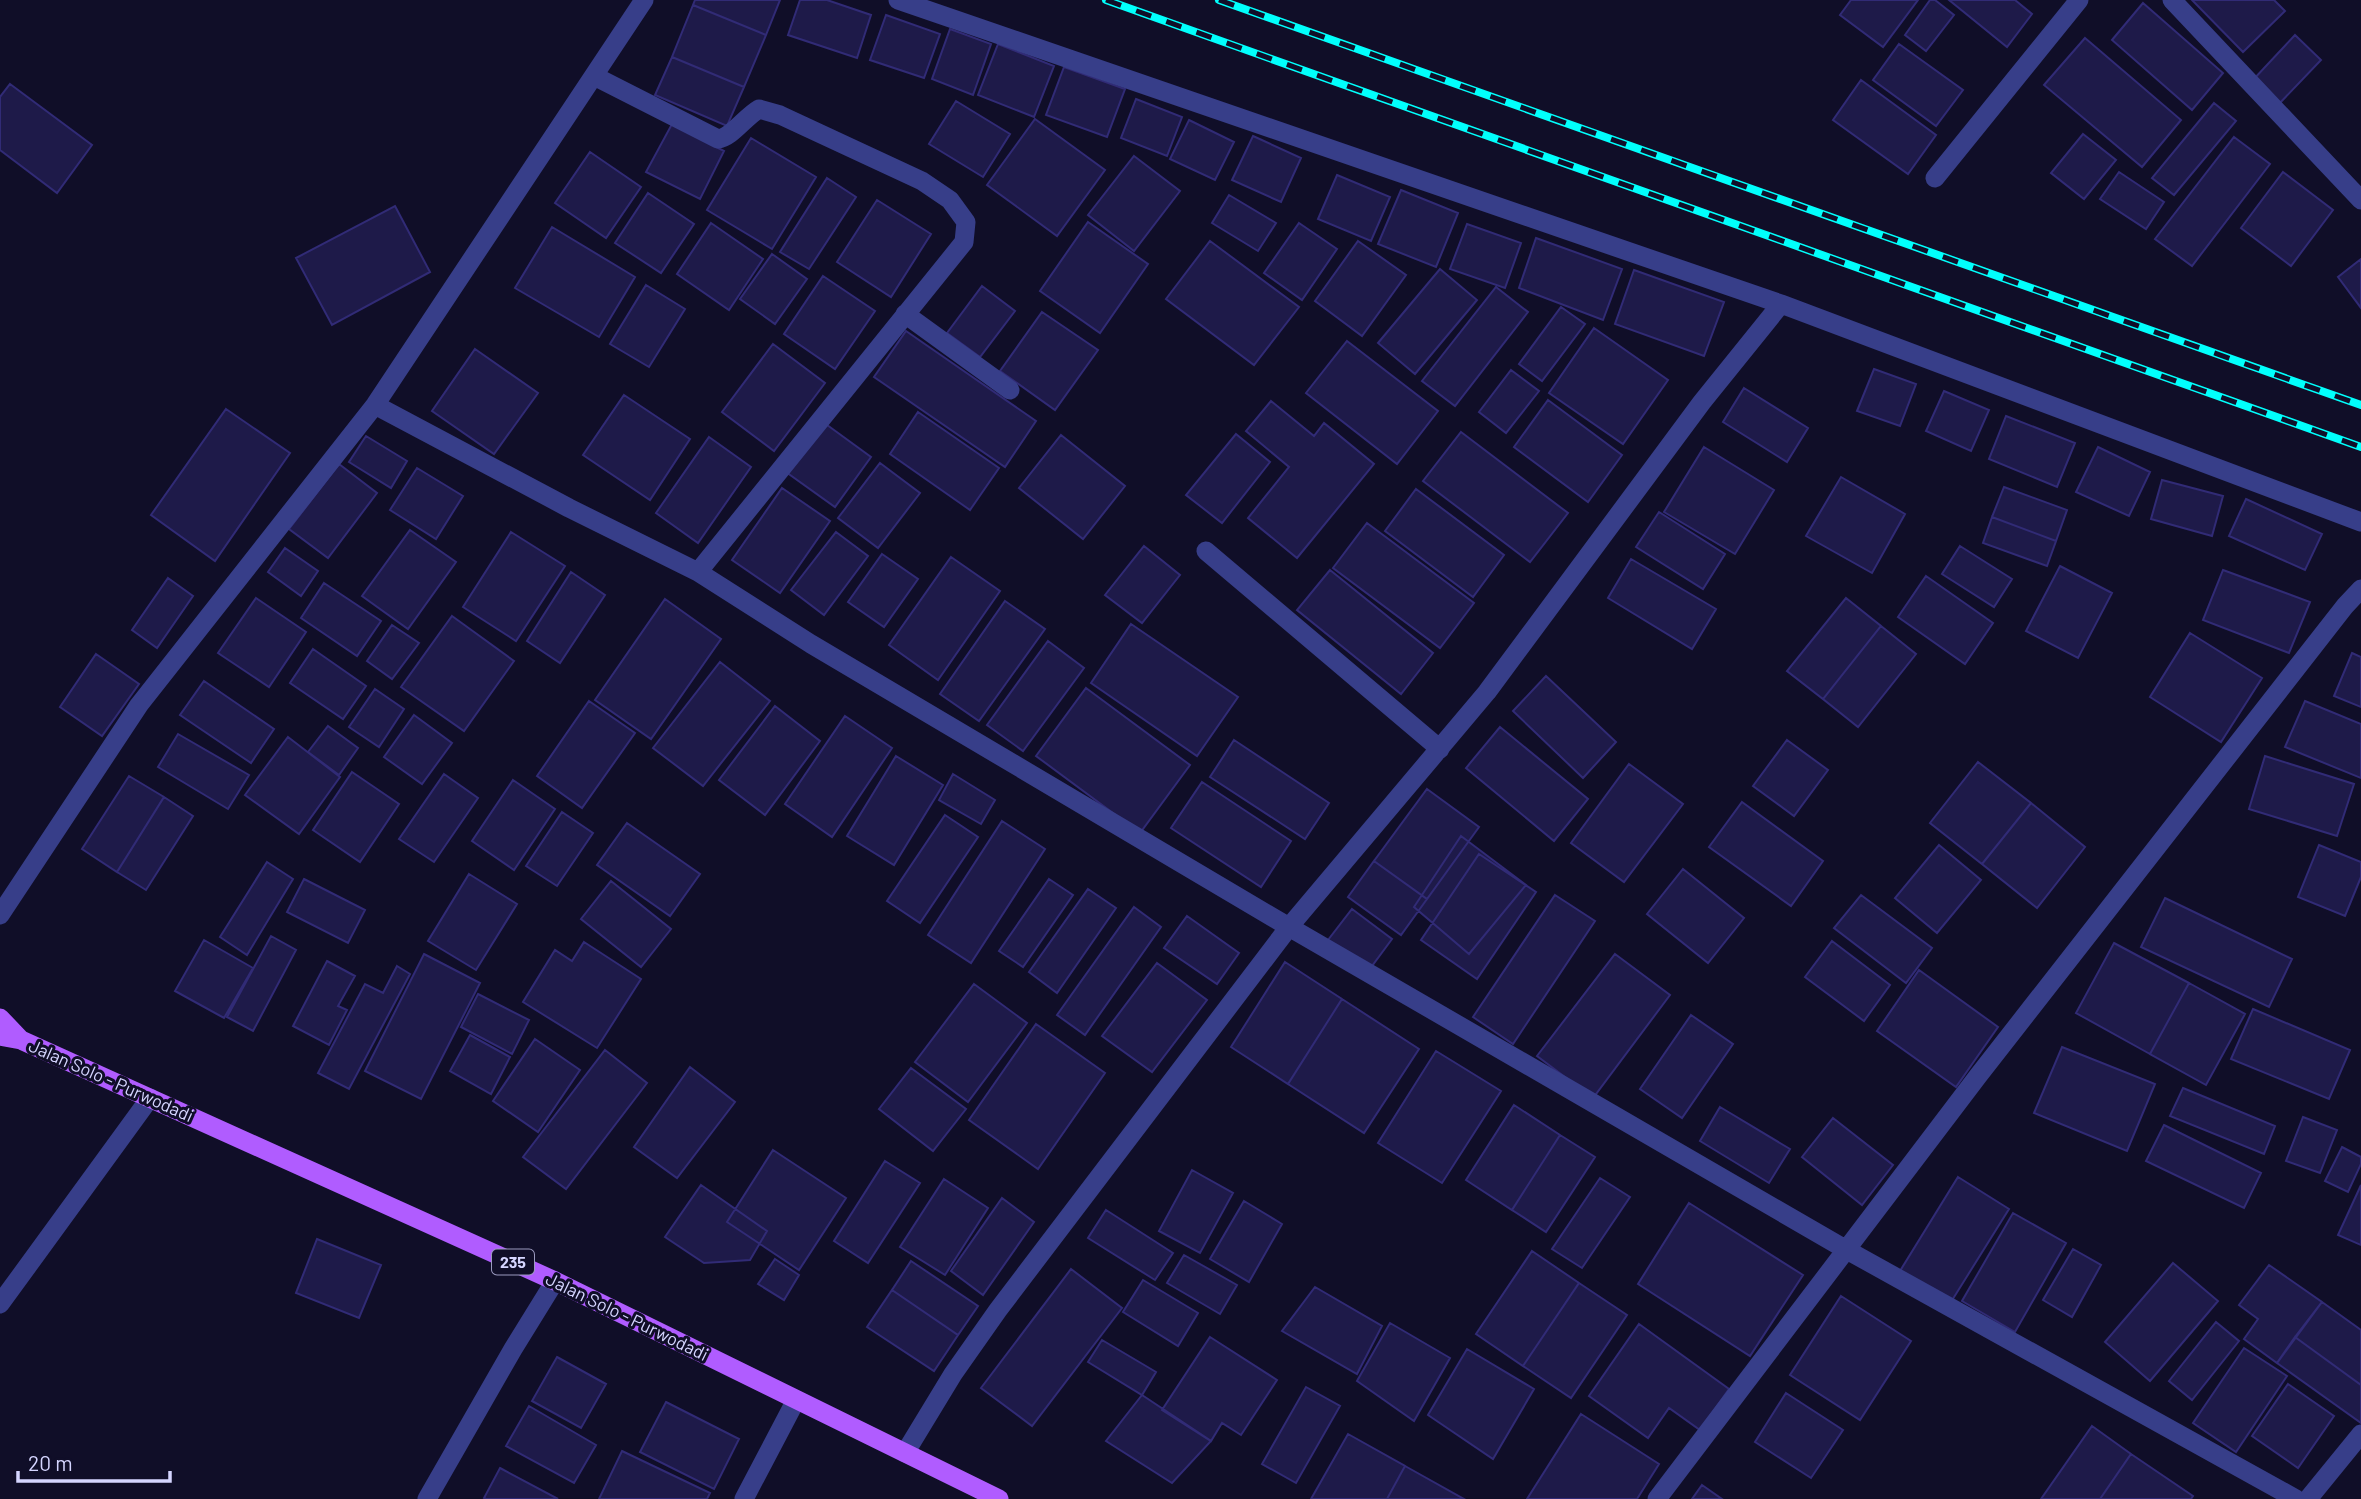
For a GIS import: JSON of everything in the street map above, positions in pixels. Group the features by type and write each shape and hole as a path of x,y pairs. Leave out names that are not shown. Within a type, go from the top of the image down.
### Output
{"main road":[{"name":"Jalan Solo - Purwodadi","path":"0,1018 21,1040"},
{"name":"Jalan Solo - Purwodadi","path":"0,1036 21,1040 555,1281 999,1499"}],"street":[{"path":"0,915 139,705 375,405 644,0"},
{"path":"898,0 1781,304 2361,522"},
{"path":"2172,0 2361,200"},
{"path":"1935,178 2073,2"},
{"path":"594,76 718,139 729,136 748,116 759,109 779,115 922,181 950,200 966,222 964,242 698,572"},
{"path":"905,1453 953,1374 998,1310 1289,927 1487,692 1702,402 1781,304"},
{"path":"905,314 1010,390"},
{"path":"375,405 569,508 698,572 823,651 1289,927 1845,1249 2296,1499"},
{"path":"1206,551 1440,750"},
{"path":"1657,1499 1845,1249 2361,589"},
{"path":"0,1304 150,1097"},
{"path":"427,1499 555,1281"},
{"path":"744,1499 796,1400"},
{"path":"2308,1499 2361,1434"}],"building":[{"path":"695,0 780,0 766,35 693,5"},
{"path":"800,0 827,0 871,15 857,58 788,35"},
{"path":"1851,0 1918,0 1883,47 1840,15"},
{"path":"1930,0 1935,0 1954,15 1926,51 1905,35"},
{"path":"1949,0 2015,0 2032,14 2007,47"},
{"path":"2192,0 2274,0 2285,11 2243,52"},
{"path":"2143,3 2223,73 2192,110 2112,40"},
{"path":"693,5 766,35 744,87 672,57"},
{"path":"886,15 940,34 924,78 870,60"},
{"path":"950,29 991,44 973,95 932,79"},
{"path":"2295,35 2321,60 2277,106 2252,81"},
{"path":"2085,38 2181,120 2142,167 2044,85"},
{"path":"998,44 1054,66 1034,117 978,95"},
{"path":"1899,44 1963,90 1936,126 1873,80"},
{"path":"672,57 744,87 727,126 655,95"},
{"path":"1064,67 1125,89 1107,137 1046,115"},
{"path":"1861,80 1936,135 1908,174 1833,120"},
{"path":"10,84 92,145 57,193 0,150 0,97"},
{"path":"1136,99 1182,117 1167,156 1121,138"},
{"path":"956,101 1010,134 983,177 929,144"},
{"path":"2214,103 2236,121 2174,195 2152,178"},
{"path":"1035,119 1105,170 1057,236 987,185"},
{"path":"1189,120 1234,142 1215,180 1170,159"},
{"path":"672,124 724,151 700,199 646,172"},
{"path":"2083,134 2116,160 2084,199 2051,173"},
{"path":"1253,136 1301,158 1281,202 1232,180"},
{"path":"2234,137 2270,164 2192,266 2155,239"},
{"path":"751,138 816,177 772,249 707,210"},
{"path":"590,152 641,187 606,238 555,203"},
{"path":"1134,156 1180,191 1134,251 1088,215"},
{"path":"2119,172 2164,202 2146,229 2100,199"},
{"path":"2283,172 2333,210 2291,266 2241,228"},
{"path":"1337,175 1390,197 1371,241 1318,219"},
{"path":"827,178 856,197 809,269 780,252"},
{"path":"1401,190 1458,213 1436,267 1378,244"},
{"path":"648,193 694,224 661,273 615,243"},
{"path":"1229,195 1276,223 1258,251 1212,223"},
{"path":"877,200 931,234 891,297 837,262"},
{"path":"395,206 430,272 332,325 296,258"},
{"path":"1088,222 1148,264 1100,333 1040,291"},
{"path":"711,223 763,259 729,310 677,274"},
{"path":"1299,223 1337,249 1302,300 1264,273"},
{"path":"1467,224 1521,243 1505,288 1450,269"},
{"path":"552,227 635,277 599,337 515,288"},
{"path":"1536,238 1622,269 1603,320 1519,288"},
{"path":"1210,241 1299,307 1254,365 1166,299"},
{"path":"1358,241 1406,275 1362,336 1315,301"},
{"path":"772,254 807,279 775,324 740,299"},
{"path":"2361,259 2361,308 2338,277"},
{"path":"1440,269 1477,300 1415,374 1378,343"},
{"path":"1634,270 1724,302 1704,356 1615,324"},
{"path":"823,276 875,311 835,369 784,334"},
{"path":"646,285 685,309 649,367 610,344"},
{"path":"982,286 1015,311 980,357 947,333"},
{"path":"1496,287 1528,312 1455,406 1422,381"},
{"path":"1561,307 1585,324 1542,381 1519,364"},
{"path":"1042,312 1098,350 1055,410 1000,371"},
{"path":"1594,328 1668,380 1623,444 1549,393"},
{"path":"906,331 1036,421 1005,467 874,377"},
{"path":"1347,341 1438,411 1397,464 1306,393"},
{"path":"773,344 825,383 774,451 722,412"},
{"path":"475,349 538,393 494,454 432,411"},
{"path":"1874,369 1916,384 1900,426 1857,411"},
{"path":"1511,370 1539,391 1506,433 1479,412"},
{"path":"1744,388 1808,428 1787,462 1723,422"},
{"path":"1944,391 1989,410 1971,451 1926,431"},
{"path":"624,395 690,439 650,500 583,455"},
{"path":"1548,400 1622,455 1588,502 1514,447"},
{"path":"1271,401 1314,436 1324,423 1374,464 1297,558 1248,518 1289,467 1246,431"},
{"path":"226,409 290,453 215,561 151,515"},
{"path":"918,412 999,468 970,510 890,454"},
{"path":"2006,416 2075,443 2057,487 1989,459"},
{"path":"823,422 871,457 835,507 786,472"},
{"path":"1461,432 1568,513 1530,562 1423,481"},
{"path":"1236,434 1270,462 1222,523 1186,495"},
{"path":"1061,435 1125,486 1083,539 1019,488"},
{"path":"366,436 407,461 391,488 349,462"},
{"path":"709,437 751,467 698,543 656,513"},
{"path":"1704,447 1774,490 1735,554 1664,512"},
{"path":"2098,447 2150,472 2129,516 2076,492"},
{"path":"880,463 920,493 878,548 838,518"},
{"path":"339,464 377,493 328,558 289,529"},
{"path":"417,468 463,496 436,539 390,510"},
{"path":"1841,477 1905,514 1872,573 1806,536"},
{"path":"2162,480 2223,496 2212,536 2151,519"},
{"path":"2004,487 2067,510 2056,541 1992,517"},
{"path":"782,488 830,521 780,593 732,560"},
{"path":"1416,489 1504,555 1473,597 1385,531"},
{"path":"2246,499 2322,534 2305,570 2229,536"},
{"path":"1659,512 1725,554 1703,589 1636,547"},
{"path":"1992,517 2056,541 2047,566 1983,543"},
{"path":"1367,523 1474,603 1440,648 1333,568"},
{"path":"410,530 456,562 408,629 362,596"},
{"path":"511,532 565,566 516,641 463,607"},
{"path":"836,532 868,556 824,615 791,590"},
{"path":"1144,546 1180,575 1142,623 1105,595"},
{"path":"1960,546 2012,579 1994,607 1942,574"},
{"path":"285,548 318,571 301,596 268,572"},
{"path":"882,554 918,579 884,627 848,602"},
{"path":"951,557 1000,591 938,680 889,645"},
{"path":"1631,559 1716,609 1692,649 1608,598"},
{"path":"2060,566 2112,593 2078,658 2026,631"},
{"path":"1330,570 1433,653 1401,694 1297,610"},
{"path":"2223,570 2310,602 2289,653 2203,620"},
{"path":"571,572 605,595 560,663 527,641"},
{"path":"1926,576 1993,623 1965,664 1898,617"},
{"path":"168,578 193,596 157,648 132,630"},
{"path":"324,583 381,621 357,656 301,618"},
{"path":"256,598 306,632 269,687 218,653"},
{"path":"1846,598 1881,626 1823,699 1787,671"},
{"path":"665,599 721,639 651,739 595,700"},
{"path":"1005,601 1045,629 979,721 940,694"},
{"path":"452,616 514,661 464,731 401,687"},
{"path":"1131,624 1238,697 1197,756 1091,683"},
{"path":"392,625 419,643 392,679 367,661"},
{"path":"1881,626 1916,654 1858,727 1823,699"},
{"path":"2190,633 2262,678 2221,742 2150,697"},
{"path":"1048,641 1084,668 1023,751 987,725"},
{"path":"313,649 366,686 343,719 290,683"},
{"path":"2352,653 2361,657 2361,707 2334,696"},
{"path":"96,654 139,684 102,736 60,707"},
{"path":"720,662 770,701 703,786 653,748"},
{"path":"1546,676 1616,742 1583,778 1513,711"},
{"path":"204,681 274,729 251,763 180,715"},
{"path":"1086,688 1190,765 1140,833 1036,756"},
{"path":"375,689 404,709 379,747 349,727"},
{"path":"589,701 635,733 582,808 537,776"},
{"path":"2305,701 2361,724 2361,778 2285,747"},
{"path":"775,706 820,741 765,815 719,780"},
{"path":"414,715 452,743 422,784 384,757"},
{"path":"845,716 892,748 832,837 785,804"},
{"path":"328,726 358,748 339,775 308,752"},
{"path":"1500,727 1588,799 1554,841 1466,768"},
{"path":"178,734 249,775 228,809 158,767"},
{"path":"288,737 340,777 299,834 245,795"},
{"path":"1234,740 1329,803 1305,839 1210,777"},
{"path":"1787,740 1828,770 1794,816 1753,786"},
{"path":"896,756 943,785 894,865 847,836"},
{"path":"2265,756 2354,784 2337,836 2249,809"},
{"path":"1978,762 2031,803 1982,864 1930,823"},
{"path":"1629,764 1683,804 1624,882 1571,843"},
{"path":"352,772 399,804 360,862 313,830"},
{"path":"444,774 478,798 434,862 399,839"},
{"path":"953,774 995,800 981,824 939,800"},
{"path":"129,776 164,797 117,872 82,849"},
{"path":"513,780 555,809 514,870 472,841"},
{"path":"1202,782 1291,841 1261,887 1171,828"},
{"path":"1427,789 1479,827 1427,899 1374,861"},
{"path":"164,797 193,816 146,890 117,872"},
{"path":"1742,802 1823,861 1791,906 1709,847"},
{"path":"2031,803 2085,847 2037,908 1982,864"},
{"path":"562,812 593,833 557,886 526,866"},
{"path":"945,815 978,837 920,923 887,901"},
{"path":"1002,821 1045,849 971,963 928,935"},
{"path":"627,823 700,874 670,916 597,865"},
{"path":"1461,836 1526,885 1469,954 1414,907"},
{"path":"1939,845 1981,880 1937,933 1895,898"},
{"path":"2319,845 2361,862 2361,877 2345,916 2298,897"},
{"path":"1479,854 1536,892 1477,979 1421,940"},
{"path":"1374,861 1427,899 1401,935 1348,897"},
{"path":"267,862 293,879 247,955 220,937"},
{"path":"1683,869 1744,918 1708,963 1647,914"},
{"path":"469,874 517,904 476,970 428,941"},
{"path":"304,879 365,910 348,943 287,912"},
{"path":"1049,879 1073,895 1023,967 999,951"},
{"path":"611,881 671,929 641,967 581,919"},
{"path":"1088,889 1116,908 1057,993 1029,972"},
{"path":"1555,895 1595,921 1513,1044 1473,1017"},
{"path":"1861,895 1932,948 1906,983 1834,928"},
{"path":"2165,898 2292,959 2269,1007 2141,947"},
{"path":"1134,907 1161,927 1085,1035 1057,1015"},
{"path":"1352,909 1392,939 1369,970 1328,940"},
{"path":"1187,916 1239,953 1217,984 1164,948"},
{"path":"271,936 296,950 253,1031 227,1017"},
{"path":"204,940 253,968 224,1018 175,991"},
{"path":"1832,941 1890,985 1864,1021 1805,977"},
{"path":"584,942 641,979 597,1048 523,1002 555,950 572,961"},
{"path":"2114,943 2189,983 2150,1054 2076,1013"},
{"path":"424,954 480,983 421,1099 365,1071"},
{"path":"1615,954 1670,995 1593,1098 1537,1056"},
{"path":"327,961 355,976 338,1006 347,1010 329,1045 293,1026"},
{"path":"1285,962 1342,999 1288,1084 1231,1047"},
{"path":"1157,963 1207,1000 1152,1072 1102,1036"},
{"path":"397,966 410,974 349,1089 318,1073 365,984 383,993"},
{"path":"1919,970 1998,1027 1956,1087 1877,1031"},
{"path":"2189,983 2245,1014 2206,1085 2150,1054"},
{"path":"974,984 1027,1023 968,1102 915,1062"},
{"path":"478,994 529,1020 512,1054 461,1027"},
{"path":"1342,999 1419,1049 1364,1133 1288,1084"},
{"path":"2253,1009 2350,1050 2329,1099 2231,1059"},
{"path":"1691,1015 1733,1044 1682,1118 1640,1089"},
{"path":"1036,1024 1105,1073 1038,1169 969,1120"},
{"path":"470,1035 510,1057 491,1094 450,1071"},
{"path":"535,1039 580,1070 538,1132 493,1101"},
{"path":"2062,1047 2155,1084 2127,1151 2034,1113"},
{"path":"605,1050 647,1083 566,1189 523,1157"},
{"path":"1436,1051 1501,1091 1442,1183 1378,1143"},
{"path":"690,1067 735,1102 677,1178 634,1147"},
{"path":"911,1068 966,1109 933,1151 879,1109"},
{"path":"2183,1088 2275,1126 2264,1154 2170,1116"},
{"path":"1514,1105 1560,1135 1512,1210 1466,1180"},
{"path":"1720,1107 1790,1149 1769,1183 1700,1141"},
{"path":"2303,1117 2337,1130 2320,1173 2286,1161"},
{"path":"1833,1118 1893,1165 1862,1205 1802,1157"},
{"path":"2164,1125 2261,1173 2244,1208 2146,1161"},
{"path":"1560,1135 1595,1157 1546,1232 1512,1210"},
{"path":"2342,1147 2361,1157 2361,1164 2348,1192 2325,1181"},
{"path":"773,1150 846,1198 799,1270 727,1222"},
{"path":"885,1161 920,1183 868,1263 834,1241"},
{"path":"1192,1170 1233,1193 1200,1253 1159,1231"},
{"path":"1958,1177 2009,1209 1951,1302 1900,1271"},
{"path":"1600,1178 1630,1197 1582,1268 1552,1249"},
{"path":"944,1179 988,1208 945,1275 900,1247"},
{"path":"701,1185 767,1231 750,1260 704,1263 665,1237"},
{"path":"2361,1185 2361,1245 2338,1235"},
{"path":"1002,1198 1034,1222 983,1295 951,1271"},
{"path":"1244,1201 1282,1224 1249,1282 1210,1259"},
{"path":"1689,1203 1803,1275 1750,1356 1638,1284"},
{"path":"1106,1210 1173,1253 1155,1280 1088,1238"},
{"path":"2013,1213 2066,1243 2015,1332 1962,1301"},
{"path":"317,1239 381,1265 359,1318 296,1293"},
{"path":"2073,1249 2101,1265 2072,1317 2043,1300"},
{"path":"1532,1251 1579,1283 1523,1366 1476,1334"},
{"path":"1184,1255 1237,1285 1220,1314 1167,1283"},
{"path":"775,1259 799,1275 784,1300 758,1284"},
{"path":"911,1261 978,1306 958,1335 892,1290"},
{"path":"2173,1263 2218,1301 2150,1381 2105,1342"},
{"path":"2269,1265 2322,1302 2277,1363 2244,1339 2258,1319 2239,1305"},
{"path":"1071,1269 1122,1308 1032,1426 981,1388"},
{"path":"1143,1280 1198,1313 1178,1346 1123,1312"},
{"path":"1579,1283 1627,1315 1571,1398 1523,1366"},
{"path":"1315,1287 1382,1326 1357,1374 1282,1331"},
{"path":"892,1290 958,1335 934,1371 867,1327"},
{"path":"1841,1296 1911,1341 1860,1420 1790,1375"},
{"path":"2322,1302 2361,1330 2361,1385 2295,1337"},
{"path":"2216,1322 2239,1341 2192,1400 2169,1381"},
{"path":"1390,1323 1450,1358 1414,1421 1357,1381"},
{"path":"1639,1324 1729,1389 1700,1430 1669,1408 1648,1438 1589,1396"},
{"path":"1210,1337 1277,1380 1241,1435 1222,1423 1211,1441 1162,1410"},
{"path":"2295,1337 2361,1385 2361,1423 2277,1363"},
{"path":"1102,1340 1156,1372 1142,1395 1088,1362"},
{"path":"2244,1348 2287,1376 2236,1452 2193,1423"},
{"path":"1467,1349 1534,1389 1493,1459 1428,1415"},
{"path":"557,1357 606,1384 581,1428 532,1401"},
{"path":"2288,1384 2334,1416 2298,1468 2252,1436"},
{"path":"1306,1387 1340,1406 1296,1483 1262,1464"},
{"path":"1786,1393 1843,1430 1811,1478 1755,1442"},
{"path":"1142,1395 1211,1441 1172,1483 1106,1441"},
{"path":"666,1402 739,1439 714,1489 640,1452"},
{"path":"529,1406 596,1445 574,1483 506,1446"},
{"path":"1581,1414 1659,1464 1637,1499 1527,1499"},
{"path":"2092,1426 2131,1454 2100,1499 2041,1499"},
{"path":"1348,1434 1405,1466 1387,1499 1311,1499"},
{"path":"622,1451 710,1493 707,1499 599,1499"},
{"path":"2131,1454 2193,1496 2191,1499 2100,1499"},
{"path":"1405,1466 1464,1499 1387,1499"},
{"path":"500,1468 558,1499 484,1498"},
{"path":"1702,1485 1722,1499 1692,1499"}],"railway":[{"path":"1106,0 2361,447"},
{"path":"1219,0 2361,405"}]}
